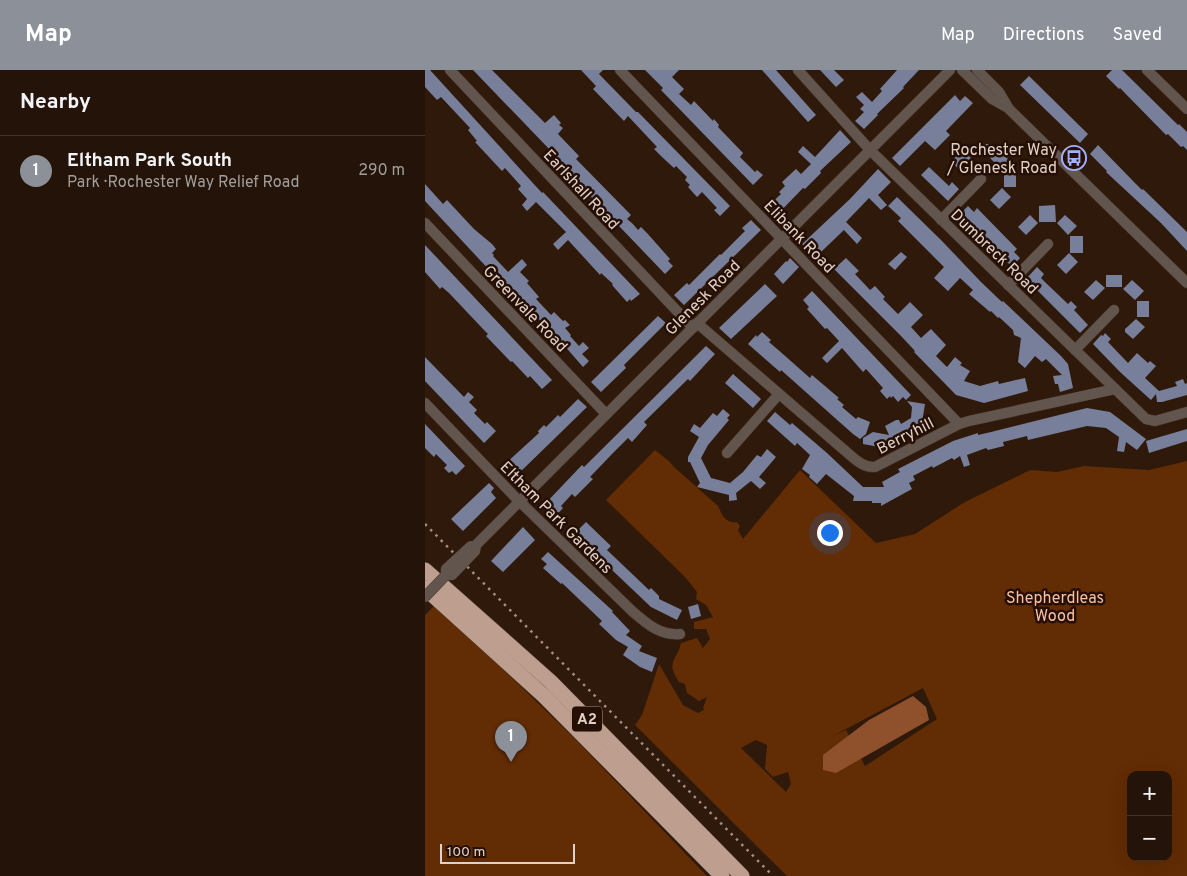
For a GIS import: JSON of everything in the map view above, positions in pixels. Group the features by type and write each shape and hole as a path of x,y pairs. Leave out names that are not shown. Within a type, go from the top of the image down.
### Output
{"highway":[{"name":"A2","path":"425,570 551,682 742,876"},
{"name":"A2","path":"425,588 544,696 722,876"}],"street":[{"name":"Earlshall Road","path":"450,70 695,325"},
{"name":"Elibank Road","path":"619,70 959,424"},
{"name":"Dumbreck Road","path":"798,70 870,150 1146,419 1155,421 1187,412"},
{"name":"Glenesk Road","path":"425,597 446,575 452,575 474,547 950,70"},
{"path":"963,70 992,99 1009,109 1187,284"},
{"path":"977,70 999,92 1009,109"},
{"path":"1147,70 1187,109"},
{"path":"941,220 981,179"},
{"name":"Greenvale Road","path":"425,223 606,414"},
{"path":"1008,285 1048,244"},
{"path":"1075,350 1115,310"},
{"name":"Berryhill","path":"695,325 862,465 869,467 875,467 969,420 1115,389"},
{"path":"727,453 779,394"},
{"name":"Eltham Park Gardens","path":"425,403 519,502 632,611 649,626 666,634 680,634"}],"green space":[{"name":"Shepherdleas Wood","path":"655,450 718,506 727,520 737,522 740,526 738,530 743,539 800,470 876,543 915,534 965,502 1030,470 1057,472 1084,466 1149,470 1187,461 1187,876 787,876 635,725 642,715 659,664 683,705 698,713 704,710 707,697 699,701 687,693 685,684 679,682 672,665 681,643 697,638 703,648 710,639 706,629 694,629 694,622 713,617 706,605 696,599 697,592 685,577 606,500","holes":["923,688 937,719 865,766 846,730 833,736","756,740 767,745 765,769 773,777 788,772 791,784 786,792 741,748"]},
{"path":"436,604 575,739 707,876 425,876 425,615"}],"shaded area":[{"path":"913,696 926,707 929,720 836,773 823,770 823,755 869,720"}],"building":[{"path":"425,70 430,70 542,193 640,294 627,302 613,284 601,273 600,275 568,240 558,250 553,244 566,232 536,202 527,211 522,205 527,199 518,189 521,186 505,168 502,171 475,142 477,141 468,130 470,128 441,97 437,100 425,87"},
{"path":"473,70 492,70 545,123 554,115 561,123 559,125 563,128 558,134 579,156 576,159 631,215 627,219 638,230 641,227 670,259 668,261 673,266 665,274 573,178 575,177 551,151"},
{"path":"581,70 603,70 599,74 730,206 720,216 714,210 717,208 702,192 697,197 688,187 690,185 685,180 687,177 676,166 674,168 654,149 657,147 628,116 624,121 593,89 596,86"},
{"path":"645,70 679,70 672,77 684,89 679,94 691,105 694,101 713,121 714,119 719,125 718,127 743,153 740,157 755,172 757,170 763,175 753,185 661,90 663,88"},
{"path":"762,70 776,70 816,115 808,122"},
{"path":"820,70 834,70 844,80 836,87"},
{"path":"897,70 919,70 864,129 855,121 864,112 860,109 864,105 856,97 862,92 872,102 882,91 880,89"},
{"path":"1112,70 1122,70 1187,132 1187,150 1183,146 1181,147 1168,134 1166,135 1106,76"},
{"path":"1029,76 1088,134 1080,143 1020,85"},
{"path":"955,95 960,101 965,96 973,103 946,131 950,135 935,150 925,141 900,166 892,158"},
{"path":"840,130 851,142 774,218 765,209 781,194 779,192 785,186 782,182 796,169 801,174 811,164 798,152 803,146 815,157"},
{"path":"973,144 989,144 989,156 973,156"},
{"path":"1098,145 1187,232 1187,251 1090,154"},
{"path":"962,150 971,158 960,170 951,162"},
{"path":"999,150 1010,161 1002,170 990,158"},
{"path":"929,167 949,186 952,182 959,189 948,201 921,175"},
{"path":"878,169 891,182 878,195 887,205 881,210 869,198 846,222 862,238 857,244 844,230 819,254 816,250 811,254 802,244 850,199"},
{"path":"1004,171 1016,171 1016,187 1004,187"},
{"path":"425,184 443,204 447,200 474,229 492,244 496,249 492,253 493,256 508,272 522,259 527,265 520,272 529,281 527,283 539,297 536,299 551,315 554,312 570,325 565,328 579,346 583,342 589,348 582,354 589,361 583,367 549,328 535,315 533,317 425,201"},
{"path":"1002,188 1011,197 999,209 990,200"},
{"path":"897,197 981,282 1061,356 1068,364 1073,388 1060,392 1053,376 1062,375 1046,359 1042,362 1035,356 1025,368 1018,362 1021,338 1014,335 1013,330 999,317 990,312 969,294 973,290 960,278 948,291 934,278 944,267 898,221 901,218 888,206"},
{"path":"1055,205 1056,222 1039,222 1039,206"},
{"path":"968,206 974,212 977,208 1017,249 1014,252 1020,258 1012,267 960,214"},
{"path":"1030,215 1038,223 1026,235 1018,227"},
{"path":"1065,215 1077,226 1068,235 1057,223"},
{"path":"751,220 761,230 684,305 674,295 687,283 689,285 721,255 745,231 742,228"},
{"path":"1070,236 1083,236 1083,253 1070,253"},
{"path":"425,245 552,380 542,389 530,376 528,378 511,362 486,336 488,334 449,293 442,287 440,289 425,272"},
{"path":"901,252 907,257 895,270 888,264"},
{"path":"1069,253 1078,262 1066,274 1057,265"},
{"path":"790,258 799,267 783,284 774,274"},
{"path":"846,258 859,271 855,274 870,290 875,286 885,297 883,299 898,314 910,302 923,315 911,327 921,338 931,329 946,345 936,356 947,367 955,357 962,363 960,365 970,371 964,381 980,386 998,381 999,384 1025,378 1028,391 984,403 956,395 902,337 834,269"},
{"path":"1037,267 1044,274 1041,278 1068,304 1071,301 1077,307 1074,310 1088,325 1080,333 1026,279"},
{"path":"1106,275 1122,275 1122,287 1106,287"},
{"path":"1096,280 1105,288 1093,300 1084,292"},
{"path":"1132,280 1144,291 1135,300 1123,289"},
{"path":"765,284 777,296 731,339 719,328"},
{"path":"812,291 911,395 906,400 903,397 898,402 893,396 887,399 880,391 883,388 866,369 863,372 842,348 827,363 822,358 839,341 807,309 809,307 803,300"},
{"path":"1137,301 1149,301 1149,317 1137,317"},
{"path":"658,316 666,323 624,365 626,368 601,392 591,382"},
{"path":"1136,319 1145,327 1133,339 1125,332 1125,329"},
{"path":"762,332 771,340 769,342 810,378 812,375 839,398 837,399 844,405 842,407 856,419 858,417 870,422 866,434 860,439 853,434 781,370 780,372 748,344 756,335 757,337"},
{"path":"1105,333 1111,339 1108,342 1128,363 1137,353 1148,363 1150,361 1156,366 1145,378 1159,391 1177,386 1175,382 1183,379 1185,384 1187,383 1187,395 1157,402 1156,394 1151,400 1093,344"},
{"path":"706,346 715,354 690,381 688,379 644,422 647,425 632,442 628,438 590,477 593,479 575,497 572,494 561,506 563,508 555,517 543,506 582,465 584,467"},
{"path":"425,357 464,397 468,392 474,397 469,402 477,410 474,413 485,424 487,422 496,431 484,443 425,381"},
{"path":"733,374 761,399 753,408 725,383"},
{"path":"578,399 587,407 515,477 504,465 539,433 538,431 544,425 546,427 558,415 560,417"},
{"path":"907,401 925,404 921,429 915,428 889,442 879,445 879,447 863,444 863,438 873,432 889,435 885,426 896,420 899,420 901,424 911,418 912,407"},
{"path":"1087,408 1110,412 1146,439 1137,450 1126,442 1124,452 1117,451 1119,437 1106,428 1087,426 1028,440 1027,436 1003,442 1004,446 988,450 986,448 967,455 970,465 964,467 960,456 933,468 932,466 913,476 915,480 909,483 912,489 881,506 881,503 872,503 872,501 853,501 854,496 826,474 817,484 802,469 810,455 797,443 795,446 767,421 775,412 790,425 792,423 863,487 884,487 882,482 900,472 898,469 953,441 978,433 978,435"},
{"path":"723,409 730,415 727,418 729,420 708,445 701,458 711,478 730,483 743,472 757,455 761,457 767,449 776,457 759,477 766,483 760,489 751,481 736,493 737,500 729,501 729,495 697,487 700,483 690,462 688,462 688,457 699,437 690,431 694,424 700,428 713,413 717,416"},
{"path":"425,424 465,466 456,475 452,471 449,473 444,468 447,465 436,454 434,457 425,448"},
{"path":"1187,429 1187,441 1149,453 1146,441"},
{"path":"489,483 494,488 491,492 496,498 463,531 451,519"},
{"path":"586,522 611,546 607,550 649,590 651,588 659,596 659,599 682,610 677,620 651,607 574,534"},
{"path":"523,527 535,540 503,572 491,561"},
{"path":"548,552 613,611 630,631 626,635 642,646 639,651 657,658 652,672 640,667 623,655 628,647 616,640 599,624 602,621 562,583 543,568 547,564 541,559"},
{"path":"698,604 701,616 691,619 688,607"}],"railway":[{"path":"425,524 773,876"}],"place":[{"name":"Rochester Way / Glenesk Road","path":"1074,158"},
{"name":"Eltham Park South","path":"511,762"}]}
